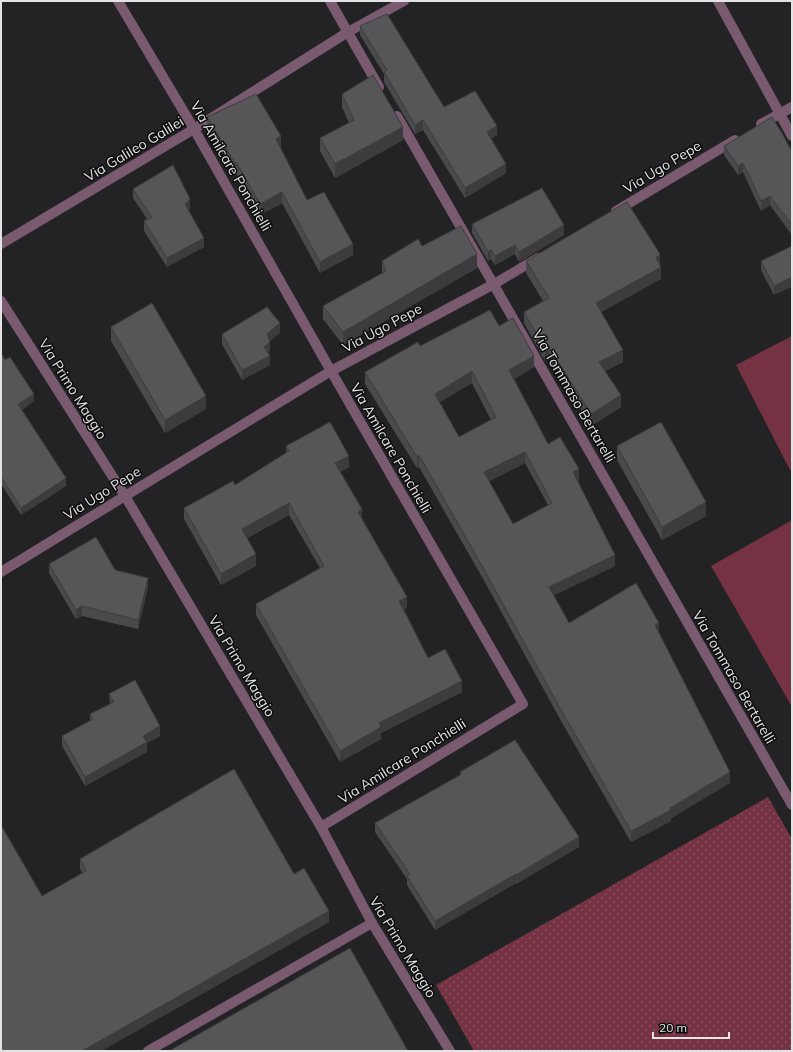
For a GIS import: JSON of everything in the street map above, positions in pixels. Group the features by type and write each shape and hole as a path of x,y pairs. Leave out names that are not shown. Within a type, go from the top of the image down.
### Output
{"street":[{"name":"Via Amilcare Ponchielli","path":"118,1 194,130 522,704 322,827"},
{"path":"330,1 383,94"},
{"name":"Via Galileo Galilei","path":"1,244 194,130 348,32 404,1"},
{"path":"718,1 792,136"},
{"name":"Via Tommaso Bertarelli","path":"391,107 792,805"},
{"name":"Via Ugo Pepe","path":"609,215 779,113 792,107"},
{"name":"Via Ugo Pepe","path":"1,572 331,371 494,284 548,252"},
{"name":"Via Primo Maggio","path":"1,301 125,496 322,827 372,923 450,1051"},
{"path":"148,1051 372,923"}],"shaded area":[{"path":"792,336 792,468 790,470 736,365"},
{"path":"792,520 792,707 711,566"},
{"path":"768,797 792,839 792,1051 474,1051 436,985"}],"building":[{"path":"387,14 444,107 475,91 497,126 487,132 506,164 465,188 423,120 415,125 384,72 387,70 360,26"},
{"path":"373,75 403,127 335,164 320,138 354,120 342,94"},
{"path":"256,94 281,136 276,139 307,200 324,192 353,244 320,262 282,192 260,204 236,162 235,163 207,117"},
{"path":"772,117 792,152 792,225 770,196 761,201 743,163 738,166 724,146"},
{"path":"173,165 190,199 185,204 204,238 167,258 144,221 152,217 133,189"},
{"path":"542,188 564,225 519,252 515,245 495,256 491,250 488,252 472,224"},
{"path":"627,202 660,254 656,258 661,267 596,303 623,350 599,362 621,395 591,414 549,347 545,349 524,312 549,298 526,261"},
{"path":"461,226 477,254 343,332 323,306 386,271 382,261 418,239 422,246"},
{"path":"792,246 792,277 774,286 761,261"},
{"path":"152,303 206,396 165,420 111,327"},
{"path":"267,307 280,323 267,334 270,342 264,347 270,356 242,370 222,334"},
{"path":"490,310 499,326 513,318 534,356 509,370 548,444 560,437 579,469 573,472 615,555 549,587 569,623 636,583 659,623 655,625 730,772 670,808 671,810 631,831 561,710 419,455 417,457 365,372 418,342 420,346","holes":["472,371 496,417 459,437 435,394","525,452 552,503 513,524 484,472"]},
{"path":"1,353 5,360 10,357 34,394 18,404 66,478 21,508 1,477"},
{"path":"330,422 349,456 335,463 362,509 358,512 407,597 399,601 428,658 445,649 462,681 379,723 381,727 340,751 256,604 324,566 289,503 242,529 256,554 221,574 184,508 233,481 235,485 289,451 286,446"},
{"path":"661,422 706,502 662,527 617,446"},
{"path":"96,537 115,570 148,578 138,620 82,606 76,610 49,564"},
{"path":"135,680 160,726 143,736 147,742 85,777 62,736 93,719 90,714 114,702 109,694"},
{"path":"515,740 579,837 435,921 407,876 410,874 375,823 462,774 460,772"},
{"path":"234,769 294,874 304,868 329,911 82,1051 1,1051 1,825 42,896 86,871 80,859"},
{"path":"350,948 408,1051 169,1051"}]}
